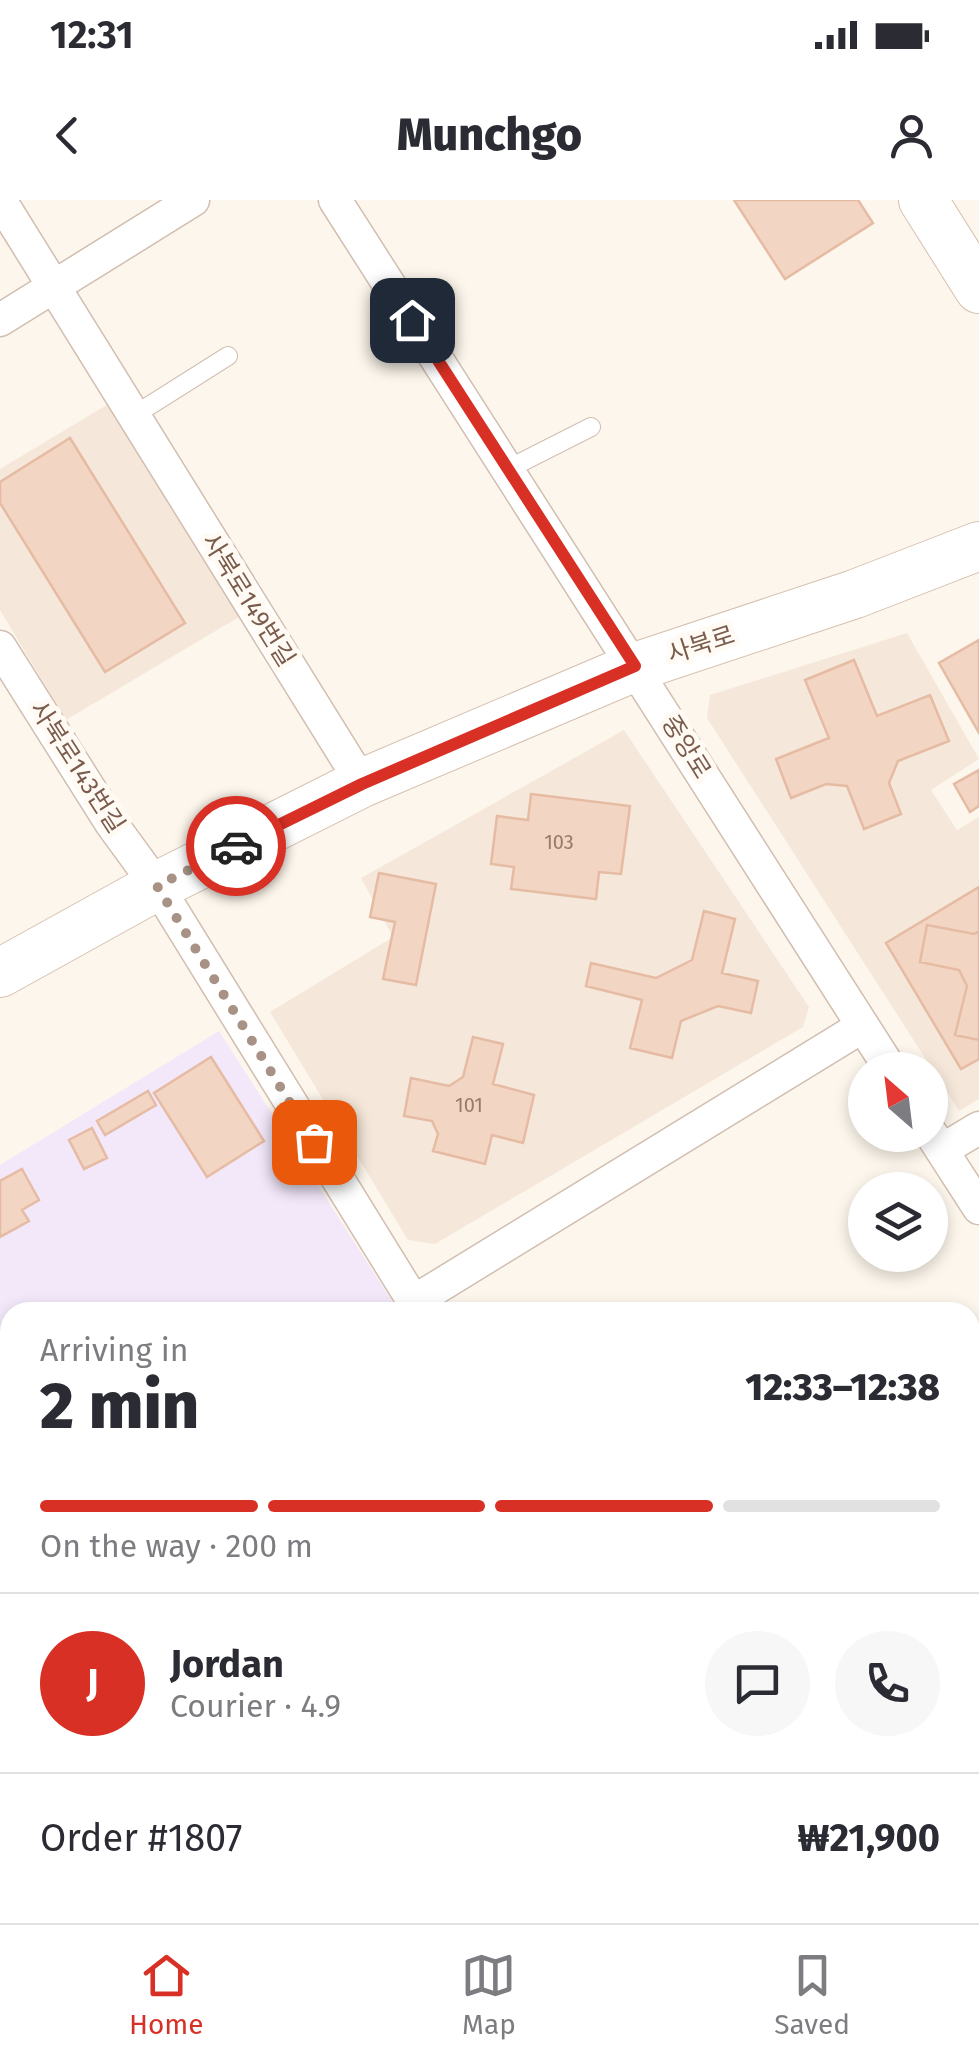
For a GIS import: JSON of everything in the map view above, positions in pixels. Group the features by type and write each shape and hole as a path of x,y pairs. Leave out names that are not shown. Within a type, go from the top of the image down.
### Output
{"street":[{"name":"사북로149번길","path":"0,200 362,784"},
{"path":"0,320 193,200"},
{"name":"중앙로","path":"335,200 879,1052"},
{"path":"922,200 979,288"},
{"name":"사북로","path":"5,959 362,784 635,666 855,594 979,546"},
{"name":"사북로143번길","path":"0,648 111,822 157,886 413,1302"},
{"path":"424,1302 863,1026"},
{"path":"948,1137 979,1128"},
{"path":"943,1152 979,1208"}],"lane":[{"path":"133,416 228,356"},
{"path":"508,469 592,427"}],"shaded area":[{"path":"110,403 239,617 66,720 0,610 0,469"},
{"path":"907,633 979,759 931,790 957,830 979,817 979,1099 959,1111 948,1094 948,1052 921,1052 707,718 710,695"},
{"path":"624,730 809,1007 803,1027 435,1244 408,1240 270,1012 393,937 361,878"},
{"path":"219,1031 393,1302 0,1302 0,1165"}],"building":[{"path":"734,200 858,200 873,223 785,279"},
{"path":"70,438 185,623 105,672 0,503 0,482"},
{"path":"979,640 979,733 939,663"},
{"path":"854,660 877,716 930,695 949,741 898,761 889,783 901,814 864,829 847,786 826,784 791,798 776,759 829,738 805,680"},
{"path":"979,770 979,806 970,812 954,784"},
{"path":"531,794 630,806 621,874 599,872 596,899 511,889 514,867 491,864 497,816 528,820"},
{"path":"379,873 436,884 416,985 383,979 395,922 370,917"},
{"path":"979,887 979,1059 961,1069 886,943"},
{"path":"704,911 735,919 722,973 758,981 751,1013 718,1006 681,1021 672,1058 630,1048 642,1000 586,986 591,963 656,978 692,960"},
{"path":"927,925 974,934 979,931 979,1040 955,1035 967,986 959,970 920,962"},
{"path":"473,1037 503,1044 493,1084 534,1095 523,1143 492,1135 485,1164 433,1151 438,1134 432,1121 404,1116 411,1078 449,1086 463,1077"},
{"path":"211,1057 264,1141 207,1177 154,1093"},
{"path":"148,1091 156,1105 105,1135 97,1121"},
{"path":"92,1128 107,1158 84,1169 69,1140"},
{"path":"22,1169 39,1200 22,1210 29,1221 0,1237 0,1181"}],"way so far":[{"path":"236,846 157,886 314,1142"}],"route":[{"path":"236,846 362,784 635,666 412,320"}]}
